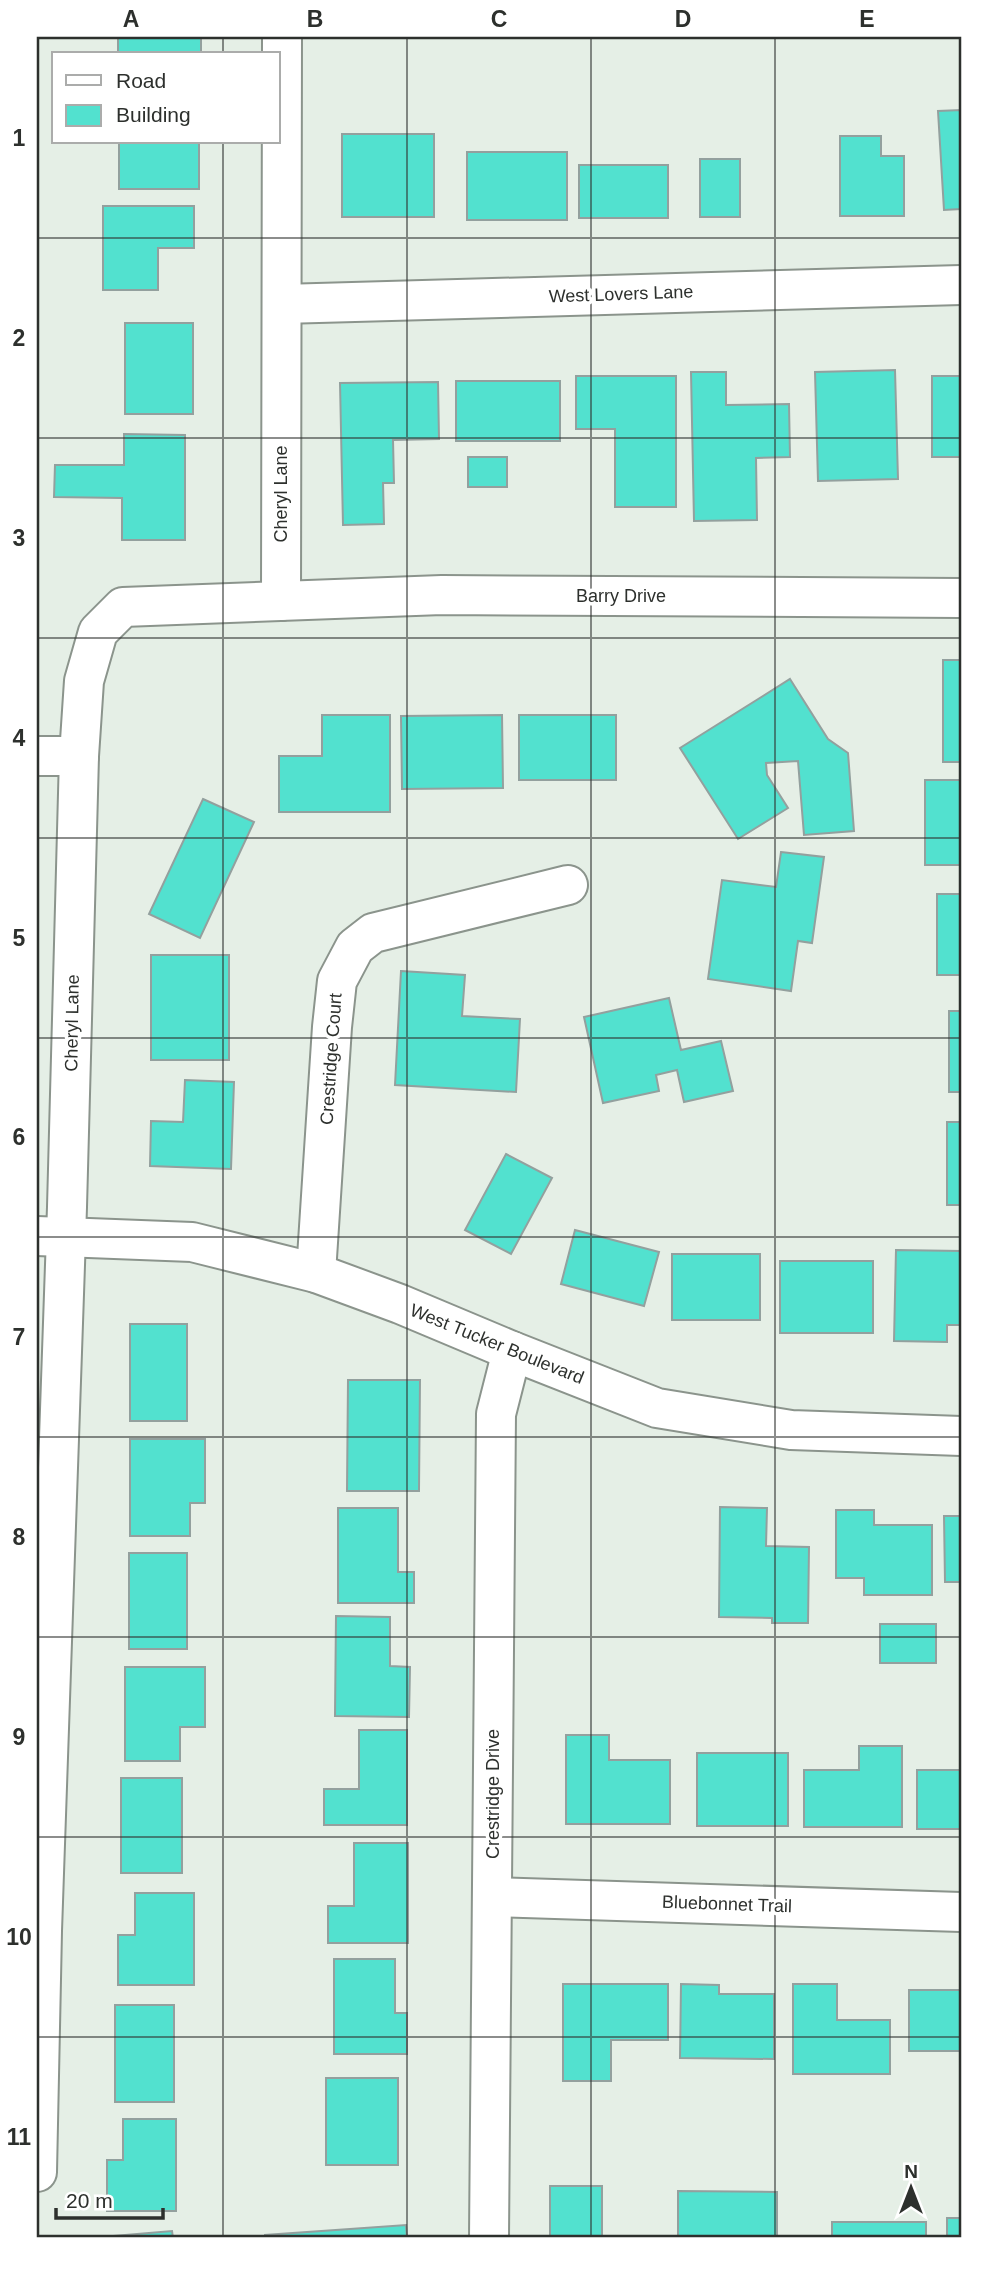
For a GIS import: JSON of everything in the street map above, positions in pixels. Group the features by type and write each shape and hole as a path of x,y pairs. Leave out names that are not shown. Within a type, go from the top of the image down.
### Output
{"street":[{"name":"Cheryl Lane","path":"37,2172 51,1236 84,681 97,632 123,607 281,601 282,37"},
{"name":"West Lovers Lane","path":"282,304 961,285"},
{"name":"Barry Drive","path":"281,601 442,596 961,598"},
{"path":"37,756 79,756"},
{"name":"Crestridge Court","path":"316,1273 337,981 355,947 373,933 568,885"},
{"name":"West Tucker Boulevard","path":"51,1236 192,1241 316,1273 657,1408 791,1430 961,1436"},
{"name":"Crestridge Drive","path":"489,2238 496,1414 512,1351"},
{"name":"Bluebonnet Trail","path":"492,1897 961,1912"}],"building":[{"path":"118,37 201,37 201,52 118,52"},
{"path":"961,110 961,209 944,210 938,111"},
{"path":"342,134 434,134 434,217 342,217"},
{"path":"840,136 881,136 881,156 904,156 904,216 840,216"},
{"path":"119,144 199,144 199,189 119,189"},
{"path":"467,152 567,152 567,220 467,220"},
{"path":"700,159 740,159 740,217 700,217"},
{"path":"579,165 668,165 668,218 579,218"},
{"path":"103,206 194,206 194,248 158,248 158,290 103,290"},
{"path":"125,323 193,323 193,414 125,414"},
{"path":"895,370 898,479 818,481 815,372"},
{"path":"691,372 726,372 726,405 789,404 790,457 756,458 757,520 694,521"},
{"path":"576,376 676,376 676,507 615,507 615,429 576,429"},
{"path":"932,376 961,376 961,457 932,457"},
{"path":"456,381 560,381 560,441 456,441"},
{"path":"438,382 439,439 393,440 394,483 383,483 384,524 343,525 340,383"},
{"path":"124,434 185,435 185,540 122,540 122,498 54,497 55,465 124,465"},
{"path":"468,457 507,457 507,487 468,487"},
{"path":"943,660 961,660 961,762 943,762"},
{"path":"790,679 828,739 848,753 854,831 804,835 798,761 766,763 767,775 788,808 738,839 680,748"},
{"path":"322,715 390,715 390,812 279,812 279,756 322,756"},
{"path":"502,715 503,788 402,789 401,716"},
{"path":"519,715 616,715 616,780 519,780"},
{"path":"925,780 961,780 961,865 925,865"},
{"path":"203,799 254,822 200,938 149,914"},
{"path":"781,852 824,857 812,943 798,941 791,991 708,979 722,880 776,887"},
{"path":"937,894 961,894 961,975 937,975"},
{"path":"151,955 229,955 229,1060 151,1060"},
{"path":"401,971 465,975 462,1016 520,1019 516,1092 395,1085"},
{"path":"669,998 681,1050 721,1041 733,1091 684,1102 677,1070 656,1075 659,1091 603,1103 584,1017"},
{"path":"949,1011 961,1011 961,1092 949,1092"},
{"path":"185,1080 234,1082 231,1169 150,1166 151,1121 183,1122"},
{"path":"947,1122 961,1122 961,1205 947,1205"},
{"path":"506,1154 552,1178 511,1254 465,1230"},
{"path":"575,1230 659,1252 644,1306 561,1284"},
{"path":"896,1250 961,1251 961,1325 947,1325 947,1342 894,1341"},
{"path":"672,1254 760,1254 760,1320 672,1320"},
{"path":"780,1261 873,1261 873,1333 780,1333"},
{"path":"130,1324 187,1324 187,1421 130,1421"},
{"path":"348,1380 420,1380 419,1491 347,1491"},
{"path":"130,1439 205,1439 205,1503 190,1503 190,1536 130,1536"},
{"path":"720,1507 767,1508 766,1546 809,1547 808,1623 772,1623 772,1618 719,1617"},
{"path":"338,1508 398,1508 398,1572 414,1572 414,1603 338,1603"},
{"path":"836,1510 874,1510 874,1525 932,1525 932,1595 864,1595 864,1578 836,1578"},
{"path":"944,1516 961,1516 961,1582 945,1582"},
{"path":"129,1553 187,1553 187,1649 129,1649"},
{"path":"336,1616 390,1617 390,1666 410,1667 409,1717 335,1716"},
{"path":"880,1624 936,1624 936,1663 880,1663"},
{"path":"125,1667 205,1667 205,1727 180,1727 180,1761 125,1761"},
{"path":"359,1730 407,1730 407,1825 324,1825 324,1789 359,1789"},
{"path":"566,1735 609,1735 609,1760 670,1760 670,1824 566,1824"},
{"path":"859,1746 902,1746 902,1827 804,1827 804,1770 859,1770"},
{"path":"697,1753 788,1753 788,1826 697,1826"},
{"path":"917,1770 961,1770 961,1829 917,1829"},
{"path":"121,1778 182,1778 182,1873 121,1873"},
{"path":"354,1843 408,1843 408,1943 328,1943 328,1906 354,1906"},
{"path":"135,1893 194,1893 194,1985 118,1985 118,1935 135,1935"},
{"path":"334,1959 395,1959 395,2013 407,2013 407,2054 334,2054"},
{"path":"563,1984 668,1984 668,2040 611,2040 611,2081 563,2081"},
{"path":"681,1984 719,1985 719,1994 774,1994 774,2059 680,2058"},
{"path":"793,1984 837,1984 837,2020 890,2020 890,2074 793,2074"},
{"path":"909,1990 961,1990 961,2051 909,2051"},
{"path":"115,2005 174,2005 174,2102 115,2102"},
{"path":"326,2078 398,2078 398,2165 326,2165"},
{"path":"123,2119 176,2119 176,2211 107,2211 107,2160 123,2160"},
{"path":"550,2186 602,2186 602,2238 550,2238"},
{"path":"678,2191 777,2192 777,2238 678,2238"},
{"path":"947,2218 961,2218 961,2238 947,2238"},
{"path":"832,2222 926,2222 926,2238 832,2238"},
{"path":"406,2225 407,2238 265,2238 265,2235"},
{"path":"172,2231 173,2238 114,2238 114,2236"}]}
